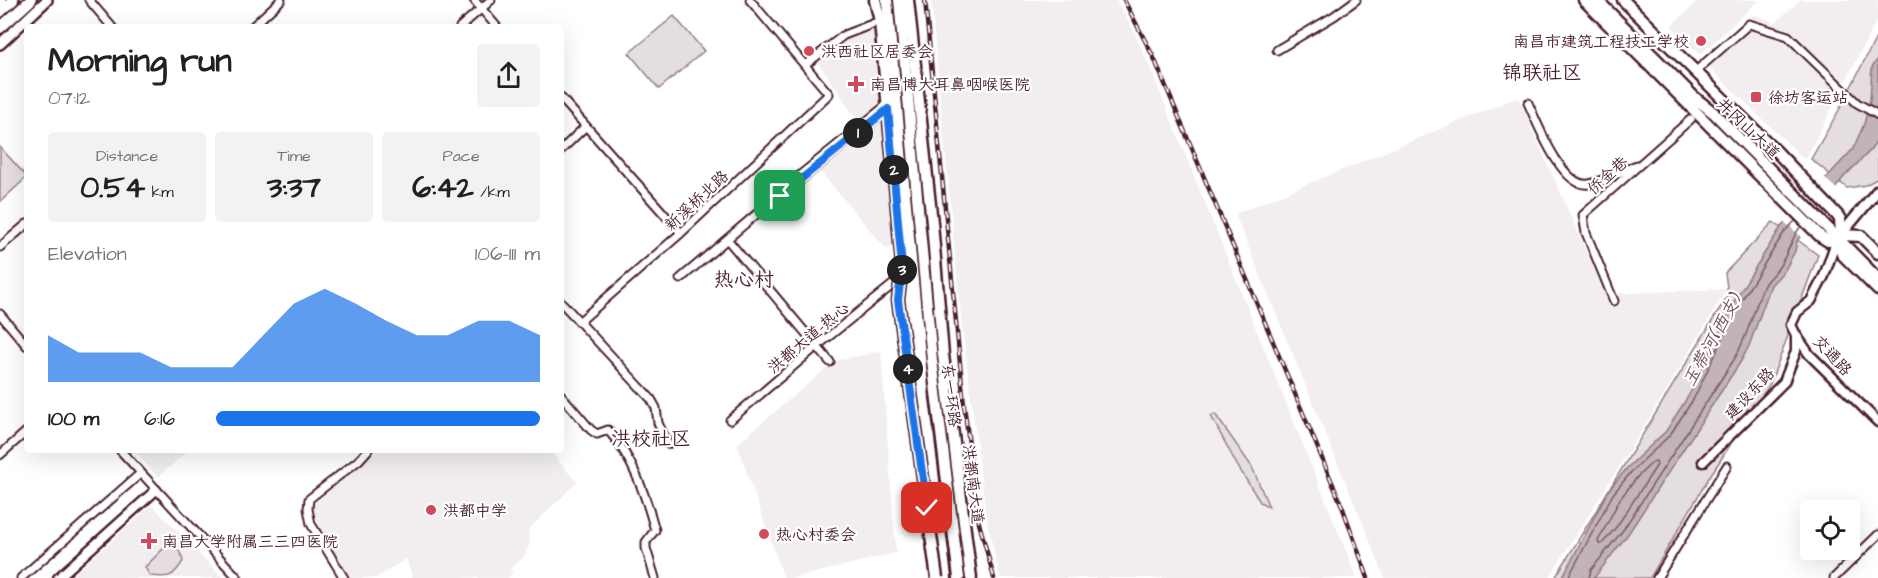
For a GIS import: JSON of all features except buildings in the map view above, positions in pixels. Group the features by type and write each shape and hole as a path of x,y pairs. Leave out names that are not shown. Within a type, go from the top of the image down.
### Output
{"main road":[{"path":"0,12 13,0"},
{"path":"0,28 31,0"},
{"path":"0,44 47,0"},
{"path":"876,0 903,271 944,578"},
{"name":"东一环路","path":"886,0 924,399 944,578"},
{"name":"东一环路","path":"899,0 932,360 959,578"},
{"name":"洪都南大道","path":"908,0 932,224 943,355 971,578"},
{"path":"1584,0 1820,236 1828,241 1839,237 1861,236 1878,253"},
{"name":"井冈山大道","path":"1597,0 1800,196 1878,279"},
{"name":"井冈山大道","path":"1605,0 1700,92 1800,196"},
{"path":"1623,0 1837,215 1840,219 1839,237 1842,254 1878,290"},
{"path":"1839,237 1878,190"},
{"name":"井冈山大道","path":"1839,237 1878,272"},
{"path":"903,271 898,300 937,578"}],"street":[{"path":"89,0 109,24"},
{"path":"255,24 281,0"},
{"path":"474,0 494,24"},
{"path":"464,24 491,0"},
{"path":"750,0 805,65 844,35 879,17"},
{"path":"1277,50 1356,0"},
{"path":"1696,71 1749,24 1788,36 1860,105 1878,115"},
{"name":"新溪桥北路","path":"579,322 681,233 829,94 805,65"},
{"path":"564,101 681,233"},
{"path":"1528,103 1549,150 1568,174 1580,184 1589,184 1642,162"},
{"path":"680,279 779,195 778,193 888,106"},
{"name":"侨金巷","path":"1614,301 1586,233 1583,214 1691,119"},
{"path":"564,147 586,126"},
{"path":"0,247 24,227"},
{"name":"建设东路","path":"1702,462 1784,382 1796,351 1791,325 1797,312 1811,301 1824,276 1839,237"},
{"path":"727,239 830,362"},
{"name":"洪都大道-热心","path":"730,420 903,271"},
{"path":"564,305 651,399 656,408 658,423 668,444"},
{"path":"0,314 24,342"},
{"name":"交通路","path":"1794,332 1809,354 1878,422"},
{"path":"564,398 591,430 597,434 608,430 628,457 639,479 655,530 646,542 646,548 656,578"},
{"path":"0,455 24,434"},
{"path":"123,453 238,578"},
{"path":"344,578 310,524 309,499 365,453"},
{"path":"1657,578 1727,466"},
{"path":"21,578 141,473"},
{"path":"58,578 156,489"},
{"path":"1834,578 1878,535"}],"shaded area":[{"path":"931,0 1116,0 1133,29 1151,70 1357,578 1000,578 986,516 961,318"},
{"name":"南昌市建筑工程技工学校","path":"1699,0 1759,0 1700,55 1671,26"},
{"name":"徐坊客运站","path":"1800,0 1878,0 1878,18 1805,160 1701,60 1754,14 1775,23"},
{"path":"674,16 704,51 659,89 629,53"},
{"name":"南昌博大耳鼻咽喉医院","path":"874,27 880,106 857,120 818,62 845,39"},
{"path":"1878,34 1878,178 1866,185 1847,188 1811,159"},
{"path":"1518,97 1605,294 1727,289 1549,578 1385,578 1235,214"},
{"path":"885,116 895,244 887,250 819,170"},
{"path":"0,147 24,174 24,180 0,202"},
{"path":"1773,222 1818,255 1770,384 1710,476 1650,578 1555,578 1728,295 1725,273"},
{"path":"881,351 896,553 794,578 784,578 737,444 835,361"},
{"path":"1215,414 1252,467 1269,507 1260,502 1237,465 1211,416"},
{"path":"136,453 186,453 158,477"},
{"name":"洪都中学","path":"374,453 552,453 577,482 532,526 528,532 530,543 524,557 510,568 513,573 508,578 413,578 406,559 376,578 349,578 315,517 314,504"},
{"name":"南昌大学附属三三四医院","path":"152,505 223,578 70,578"},
{"path":"167,545 172,545 178,550 183,561 170,576 150,576 145,567"}],"water":[{"path":"1878,59 1878,140 1843,178 1797,241 1795,251 1785,270 1771,285 1749,346 1741,361 1628,534 1594,578 1562,578 1608,491 1628,467 1666,431 1689,395 1736,298 1781,227 1853,149 1864,124 1870,100 1872,67"}],"pier":[{"path":"1823,177 1838,190 1803,238 1783,221"}],"railway":[{"path":"925,0 964,405 979,523 994,578"},
{"path":"1124,0 1154,58 1342,506 1368,578"}],"place":[{"name":"南昌市建筑工程技工学校","path":"1701,41"},
{"name":"洪西社区居委会","path":"809,51"},
{"name":"南昌博大耳鼻咽喉医院","path":"856,84"},
{"name":"徐坊客运站","path":"1756,97"},
{"name":"洪都中学","path":"431,510"},
{"name":"热心村委会","path":"764,534"},
{"name":"南昌大学附属三三四医院","path":"149,541"}],"district":[{"name":"锦联社区","path":"1542,72"},
{"name":"热心村","path":"744,279"},
{"name":"洪校社区","path":"651,438"}],"route":[{"path":"780,196 888,109 902,267 898,300 927,508"}],"water label":[{"name":"玉带河(西支)","path":"1712,340"}]}
